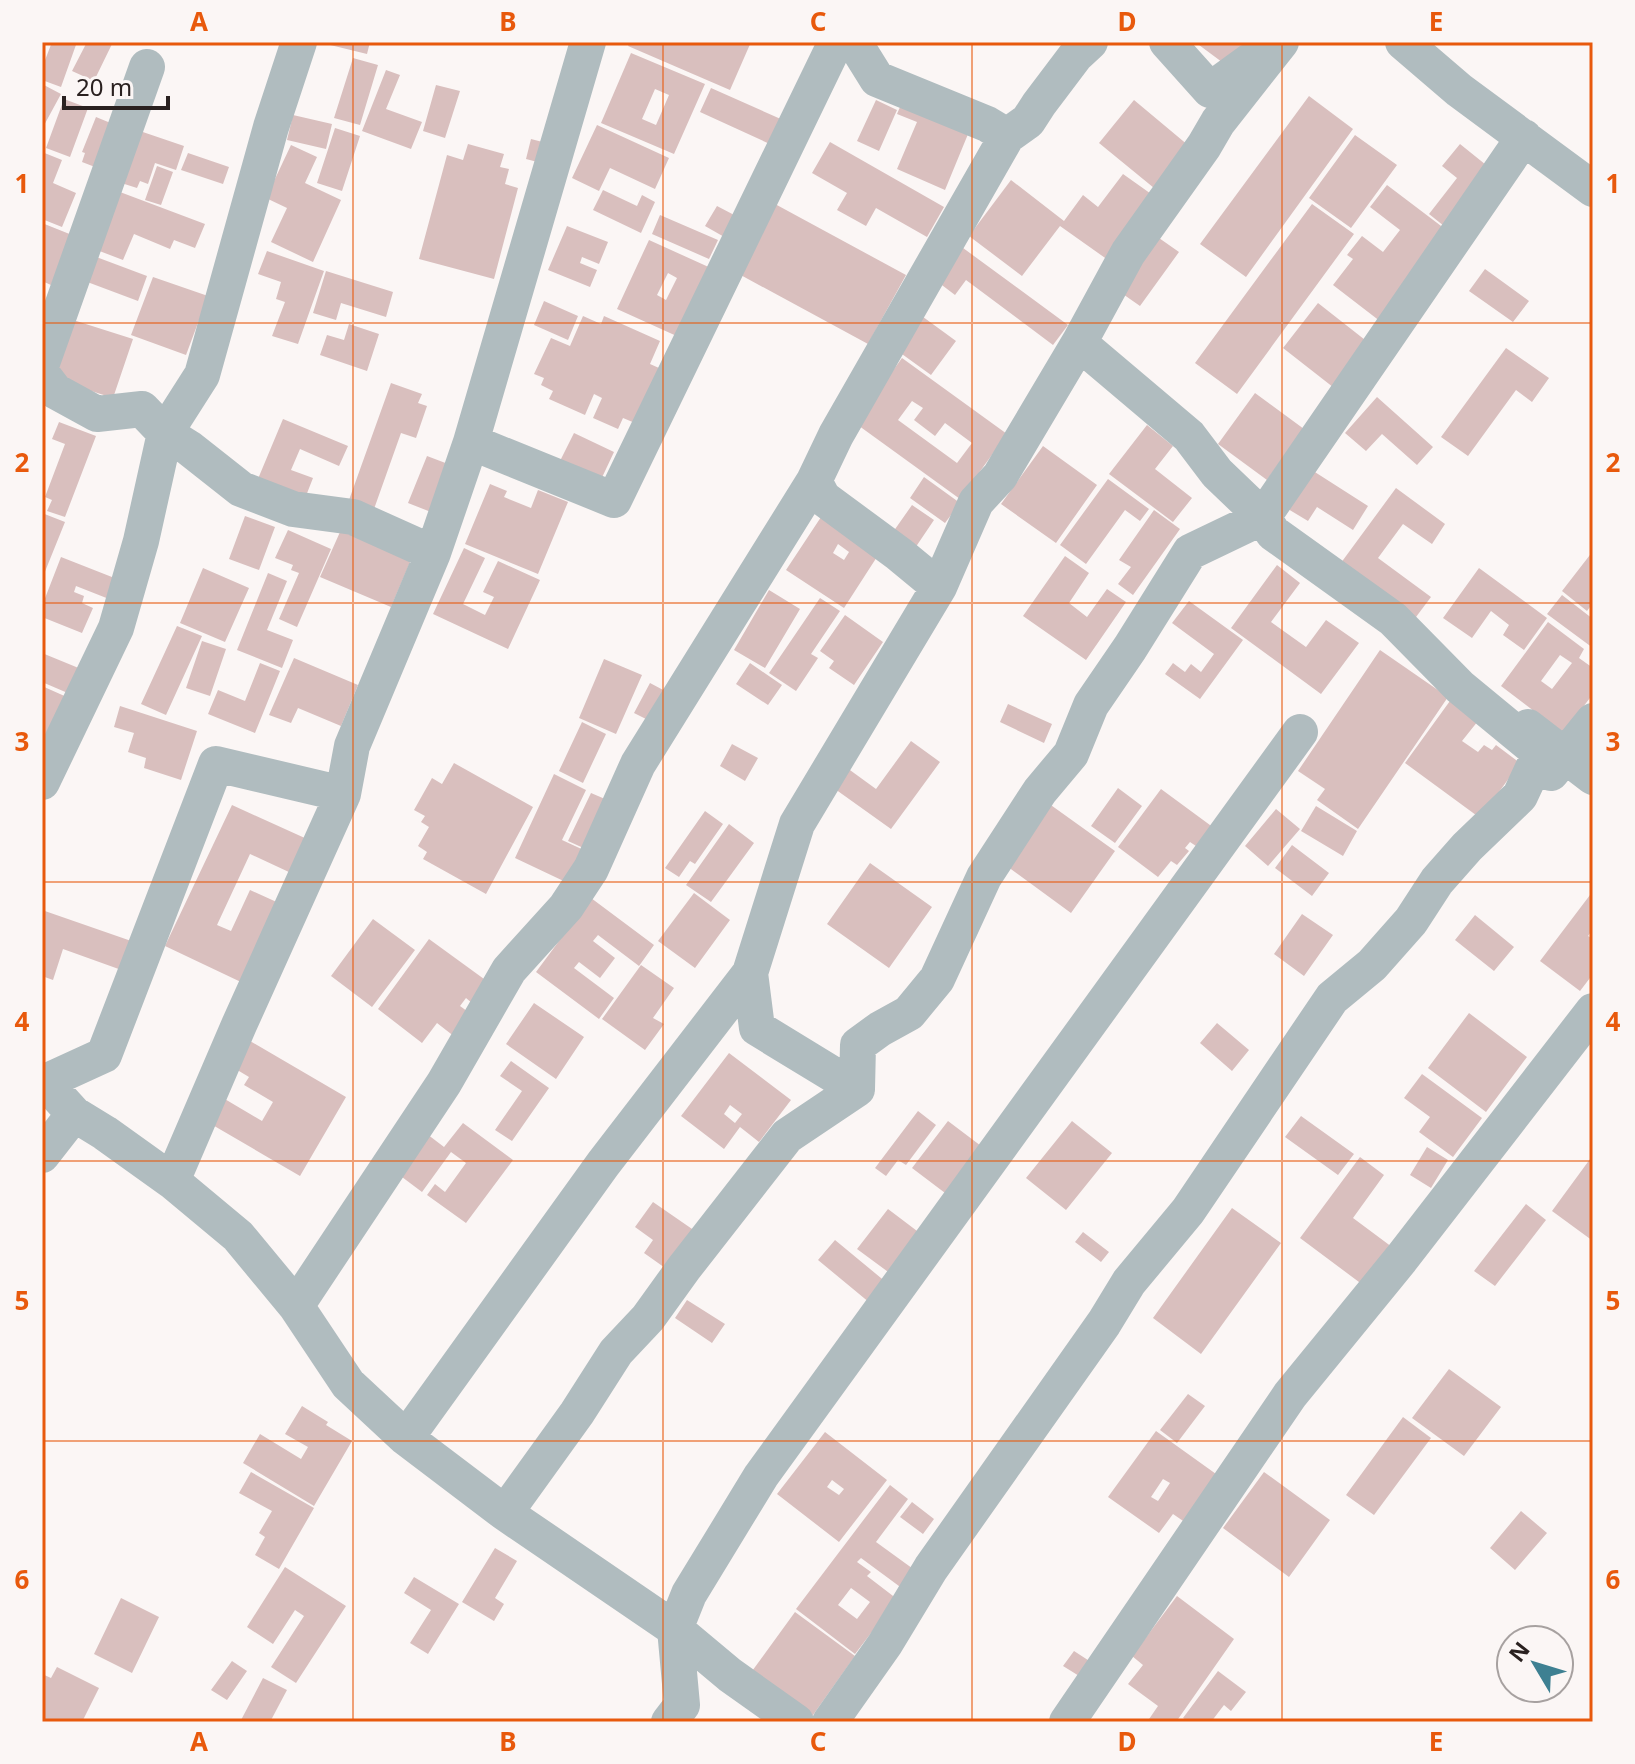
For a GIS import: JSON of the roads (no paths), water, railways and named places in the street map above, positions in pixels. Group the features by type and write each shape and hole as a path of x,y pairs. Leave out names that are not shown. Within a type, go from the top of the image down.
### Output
{"street":[{"path":"42,782 116,628 141,541 165,433 202,375 271,127 299,42"},
{"path":"172,1181 343,794 352,746 433,553 471,442 588,42"},
{"path":"471,442 614,500 836,42"},
{"path":"854,42 877,79 987,124 1007,136"},
{"path":"296,1306 444,1083 509,970 566,907 591,869 638,764 814,481 836,435 1007,136 1028,121 1076,55 1090,42"},
{"path":"1167,42 1210,90 1279,42"},
{"path":"406,1438 603,1164 750,973 797,824 939,587 976,502 1000,476 1128,253 1218,122 1279,42"},
{"path":"1403,42 1459,90 1593,189"},
{"path":"42,363 147,67"},
{"path":"857,1089 858,1045 909,1013 937,979 984,877 1040,791 1071,754 1091,705 1190,552 1263,517 1524,137"},
{"path":"830,1722 885,1644 931,1568 1129,1282 1196,1200 1332,998 1372,965 1411,921 1437,881 1520,796 1540,753 1460,687 1393,619 1273,533 1263,517 1217,473 1189,436 1079,343"},
{"path":"42,374 55,391 97,414 142,409 165,433 241,489 293,509 353,517 433,553"},
{"path":"814,481 823,498 939,587"},
{"path":"1409,636 1593,777"},
{"path":"1489,847 1593,721"},
{"path":"669,1722 682,1705 675,1629 689,1594 761,1476 1300,732"},
{"path":"343,794 216,764 104,1055 43,1082 74,1114 172,1181 238,1236 296,1306 348,1384 406,1438 505,1513 675,1629 730,1675 796,1722"},
{"path":"750,973 757,1028 857,1089"},
{"path":"1067,1722 1290,1395 1401,1259 1593,1011"},
{"path":"505,1513 577,1413 616,1352 648,1318 787,1136 857,1089"},
{"path":"42,1155 74,1114"}]}
